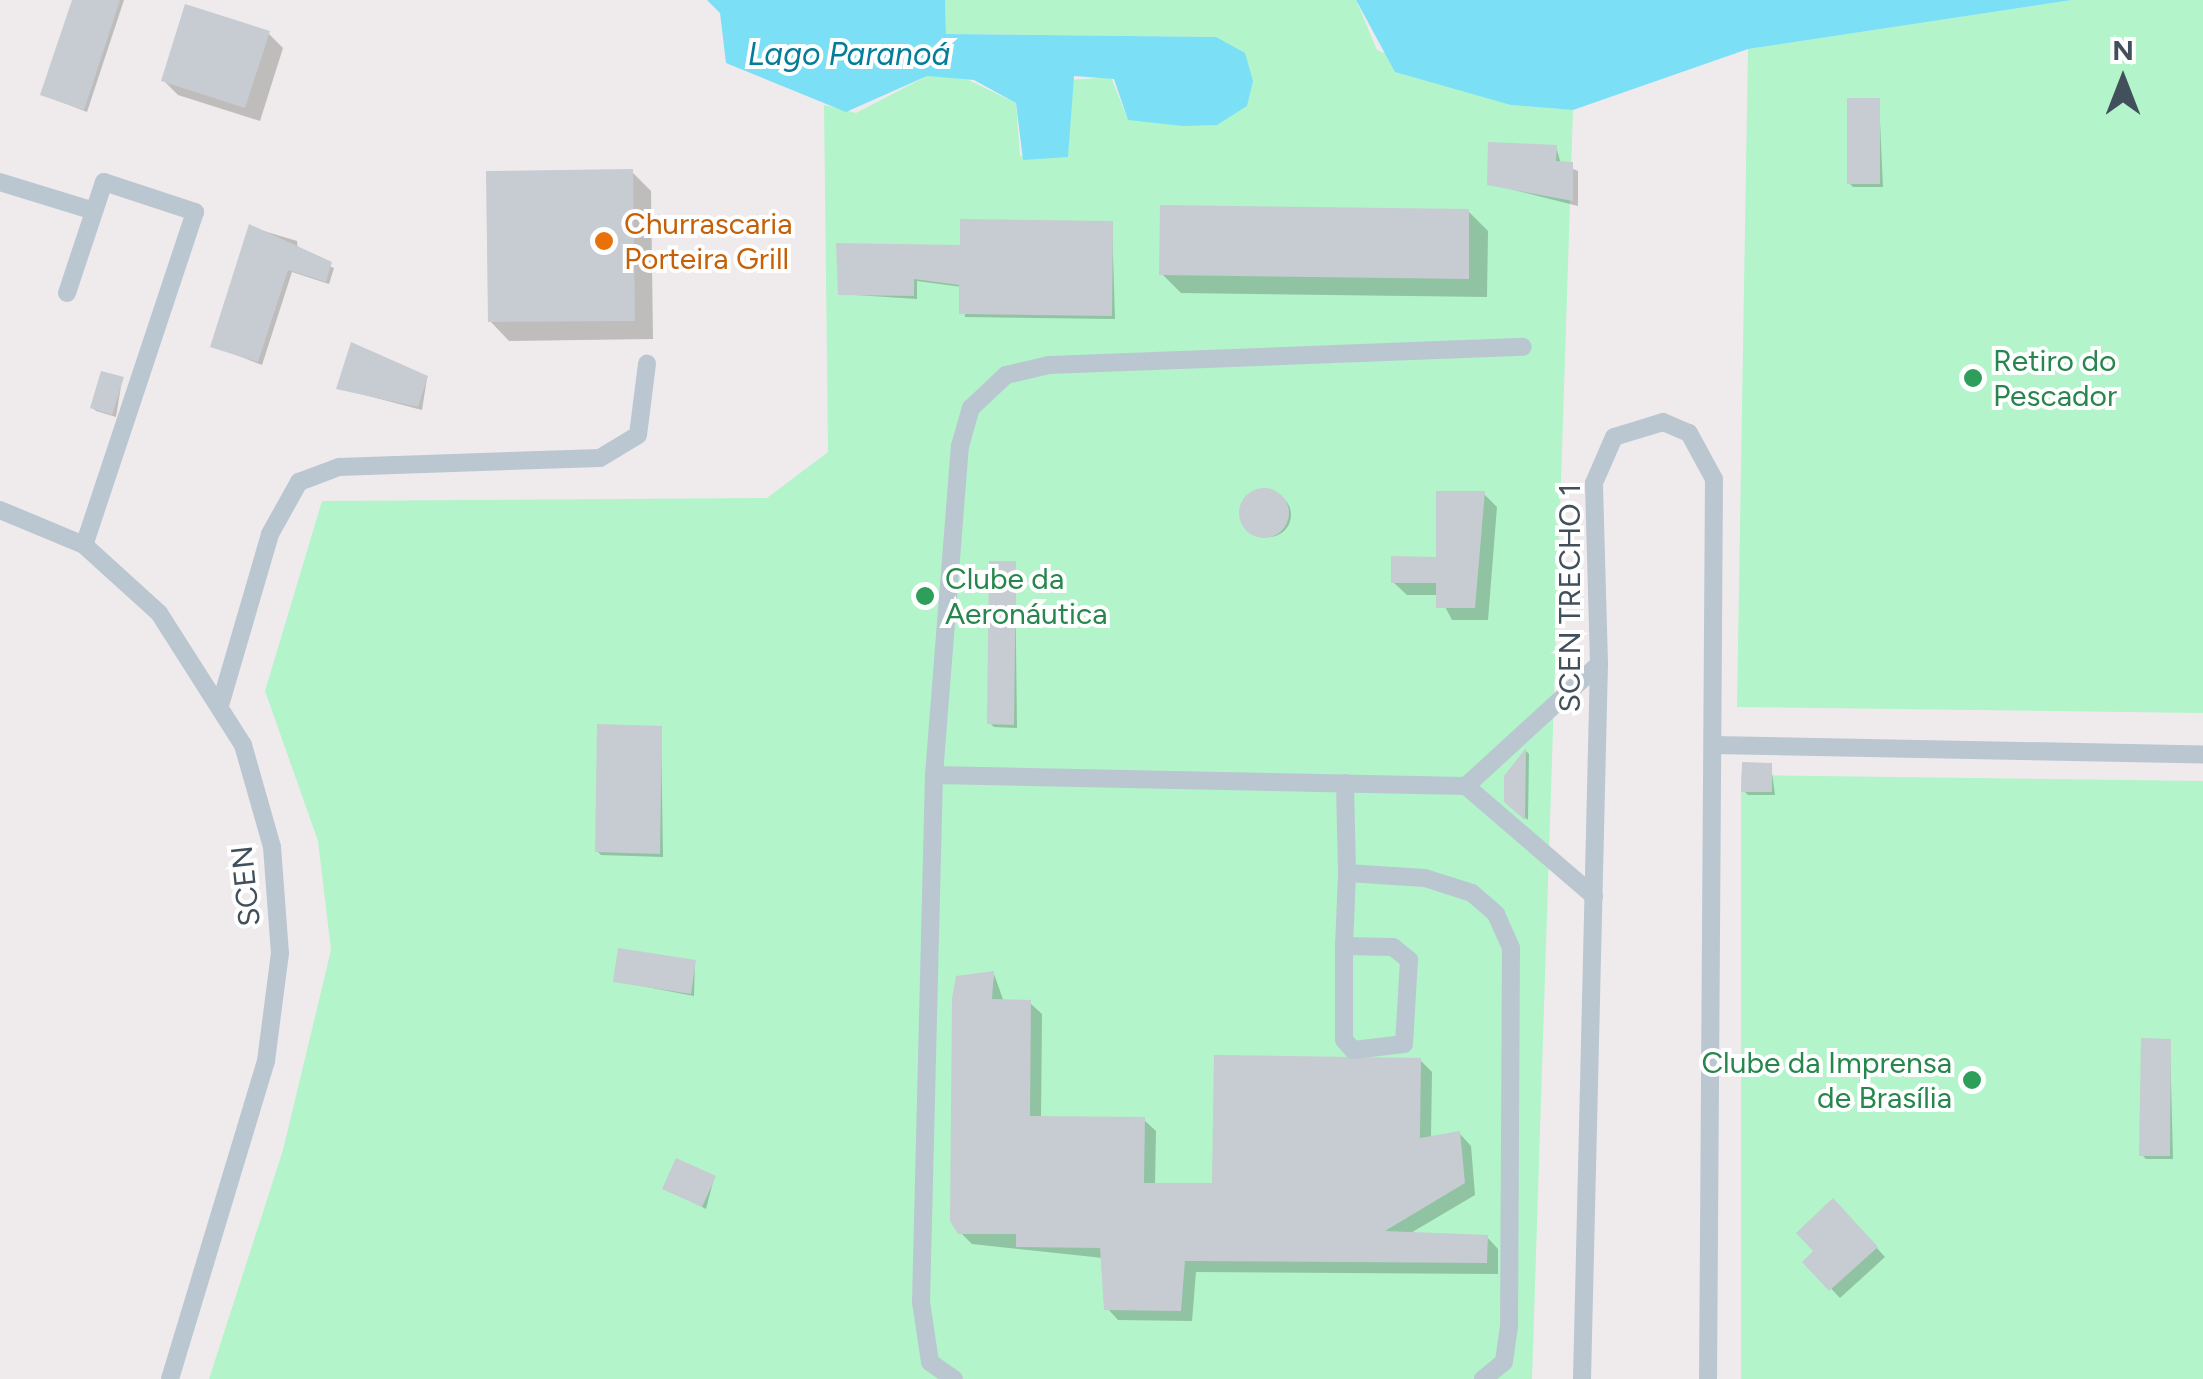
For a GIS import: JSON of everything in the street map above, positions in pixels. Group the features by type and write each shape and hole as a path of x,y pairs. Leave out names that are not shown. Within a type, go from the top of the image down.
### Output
{"lane":[{"path":"0,182 94,211"},
{"path":"67,293 104,182 195,212 84,545"},
{"path":"954,1379 930,1362 921,1322 934,775 960,446 971,408 993,383 1038,367 1128,357 1522,347"},
{"path":"221,702 270,534 299,482 339,467 600,458 638,436 647,364"},
{"name":"SCEN TRECHO 1","path":"1582,1379 1599,664 1599,456 1634,425 1663,422 1689,433 1714,478 1708,1379"},
{"name":"SCEN","path":"0,510 84,545 158,613 221,702 258,785 280,953 242,1162 182,1370 170,1379"},
{"path":"1466,786 1599,664"},
{"path":"1713,746 2203,754"},
{"path":"934,775 1466,786 1594,896"},
{"path":"1344,946 1393,947 1408,960 1404,1044 1353,1050 1344,1040 1344,946 1347,874 1345,783"},
{"path":"1347,874 1425,878 1472,893 1496,914 1511,948 1510,1326 1504,1362 1482,1379"}],"green space":[{"name":"Clube da Aeronáutica","path":"945,0 1356,0 1377,50 1511,105 1573,110 1532,1379 209,1379 283,1150 331,950 318,841 265,691 322,501 767,498 828,452 824,105 856,113 927,76 962,77 1016,103 1020,156 1068,157 1069,80 1111,77 1128,120 1217,125 1216,37 946,34"},
{"name":"Retiro do Pescador","path":"2072,0 2203,0 2203,713 1737,707 1748,49"},
{"name":"Clube da Imprensa de Brasília","path":"1741,775 2203,781 2203,1379 1741,1379"}],"water":[{"name":"Lago Paranoá","path":"707,0 945,0 946,34 1216,37 1245,53 1253,81 1247,106 1217,125 1183,126 1128,120 1114,79 1074,76 1068,157 1023,160 1016,103 974,80 927,76 846,112 726,63 720,13"},
{"path":"1356,0 2072,0 1748,49 1573,110 1511,105 1395,72"}],"building":[{"path":"72,0 120,0 84,110 40,95"},
{"path":"185,4 270,31 245,108 161,81"},
{"path":"1847,98 1880,98 1880,184 1847,184"},
{"path":"1488,142 1557,145 1556,161 1573,162 1573,201 1487,185"},
{"path":"633,169 635,321 488,322 486,171"},
{"path":"1160,205 1469,209 1469,279 1159,275"},
{"path":"960,219 1113,221 1112,316 959,314 959,285 914,279 914,296 838,295 836,243 960,245"},
{"path":"249,224 332,262 326,282 288,270 258,362 210,347"},
{"path":"351,342 428,376 418,407 336,389"},
{"path":"101,371 124,377 112,415 90,408"},
{"path":"1264,488 1282,495 1289,513 1282,531 1264,538 1246,531 1239,513 1246,495"},
{"path":"1436,491 1485,491 1475,608 1436,608 1436,583 1391,583 1391,556 1436,557"},
{"path":"989,561 1016,561 1014,725 987,724"},
{"path":"597,724 662,726 660,854 595,852"},
{"path":"1526,748 1525,820 1504,802 1504,776"},
{"path":"1742,762 1772,763 1772,792 1741,792"},
{"path":"618,948 696,960 691,994 613,982"},
{"path":"994,971 992,999 1031,1000 1030,1116 1145,1117 1144,1183 1212,1183 1214,1055 1421,1058 1420,1138 1460,1131 1465,1183 1385,1231 1488,1235 1487,1263 1185,1261 1181,1311 1104,1310 1100,1248 1016,1247 1016,1234 958,1234 950,1221 952,999 956,976"},
{"path":"2141,1038 2171,1039 2170,1156 2139,1156"},
{"path":"676,1158 716,1176 702,1207 662,1189"},
{"path":"1833,1198 1878,1247 1829,1291 1802,1262 1813,1251 1796,1233"}],"place":[{"name":"Churrascaria Porteira Grill","path":"604,241"},
{"name":"Retiro do Pescador","path":"1973,378"},
{"name":"Clube da Aeronáutica","path":"925,596"},
{"name":"Clube da Imprensa de Brasília","path":"1972,1080"}]}
